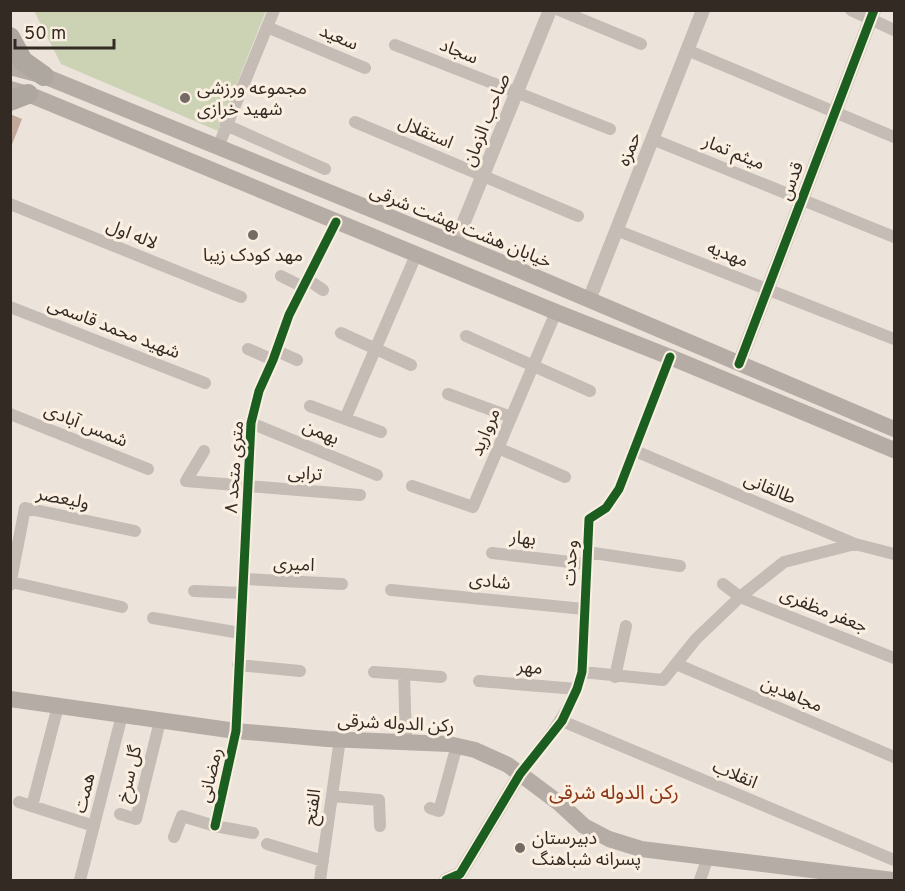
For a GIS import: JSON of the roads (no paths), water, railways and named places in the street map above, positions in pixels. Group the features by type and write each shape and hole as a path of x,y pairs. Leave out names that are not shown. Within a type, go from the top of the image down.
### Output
{"highway":[{"path":"10,37 23,61 44,76"}],"main road":[{"name":"خیابان هشت بهشت شرقی","path":"10,67 44,76 498,261 894,429"},
{"path":"16,94 894,450"},
{"path":"486,284 498,261"},
{"name":"رکن الدوله شرقی","path":"10,699 236,731 457,746 475,750 500,761 559,803 584,826 609,839 641,849 708,857 799,874 884,880"}],"street":[{"path":"218,147 274,10"},
{"name":"صاحب الزمان","path":"455,244 550,10"},
{"path":"559,10 641,44"},
{"name":"حمزه","path":"589,300 703,10"},
{"path":"851,10 872,15 894,30"},
{"name":"قدس","path":"739,364 872,15"},
{"name":"سعید","path":"267,27 365,68"},
{"name":"سجاد","path":"396,45 610,129"},
{"path":"687,50 894,137"},
{"name":"استقلال","path":"355,122 578,216"},
{"path":"226,125 325,169"},
{"name":"میثم تمار","path":"652,139 894,237"},
{"name":"لاله اول","path":"10,204 241,297"},
{"name":"۸ متری متحد","path":"236,731 251,423 259,391 289,315 336,222"},
{"name":"مهدیه","path":"616,230 894,339"},
{"path":"345,419 416,255"},
{"path":"281,276 323,290"},
{"name":"شهید محمد قاسمی","path":"10,307 205,383"},
{"name":"مروارید","path":"412,486 472,507 556,312"},
{"path":"340,333 411,365"},
{"path":"466,336 590,391"},
{"path":"248,349 297,360"},
{"name":"وحدت","path":"520,774 562,721 577,689 582,672 589,519 606,508 619,489 669,357"},
{"path":"448,394 511,417"},
{"path":"310,406 381,432"},
{"name":"شمس آبادی","path":"10,414 148,469"},
{"name":"بهمن","path":"251,423 377,475"},
{"path":"498,448 565,477"},
{"name":"طالقانی","path":"633,450 855,544 894,555"},
{"name":"ترابی","path":"204,451 186,481 248,488 360,495"},
{"name":"ولیعصر","path":"11,583 16,522 25,508 135,531"},
{"path":"582,672 663,680 696,639 740,597 784,562 855,544"},
{"name":"بهار","path":"492,553 680,566"},
{"name":"امیری","path":"244,579 342,584"},
{"path":"11,583 122,607"},
{"name":"جعفر مظفری","path":"723,584 740,597 894,658"},
{"name":"شادی","path":"391,590 584,609"},
{"path":"194,591 243,593"},
{"path":"153,618 240,633"},
{"path":"615,677 626,626"},
{"name":"مجاهدین","path":"676,664 894,757"},
{"path":"238,665 300,671"},
{"path":"374,672 441,677"},
{"path":"404,674 406,741"},
{"name":"مهر","path":"479,681 577,689"},
{"path":"32,806 58,706"},
{"name":"همت","path":"80,880 122,715"},
{"name":"گل سرخ","path":"120,814 136,819 160,721"},
{"name":"انقلاب","path":"562,721 894,860"},
{"name":"رمضانی","path":"215,826 236,731"},
{"name":"الفتح","path":"320,880 340,739"},
{"path":"430,808 439,811 457,746"},
{"path":"446,880 460,874 520,774"},
{"path":"332,796 379,800 380,826"},
{"path":"20,802 94,826"},
{"path":"174,837 182,816 215,826 253,833"},
{"path":"267,844 323,861"},
{"path":"700,880 708,857"}],"place":[{"name":"مجموعه ورزشی شهید خرازی","path":"185,98"},
{"name":"مهد کودک زیبا","path":"253,235"},
{"name":"دبیرستان پسرانه شباهنگ","path":"520,848"}],"district":[{"name":"رکن الدوله شرقی","path":"614,792"}]}
